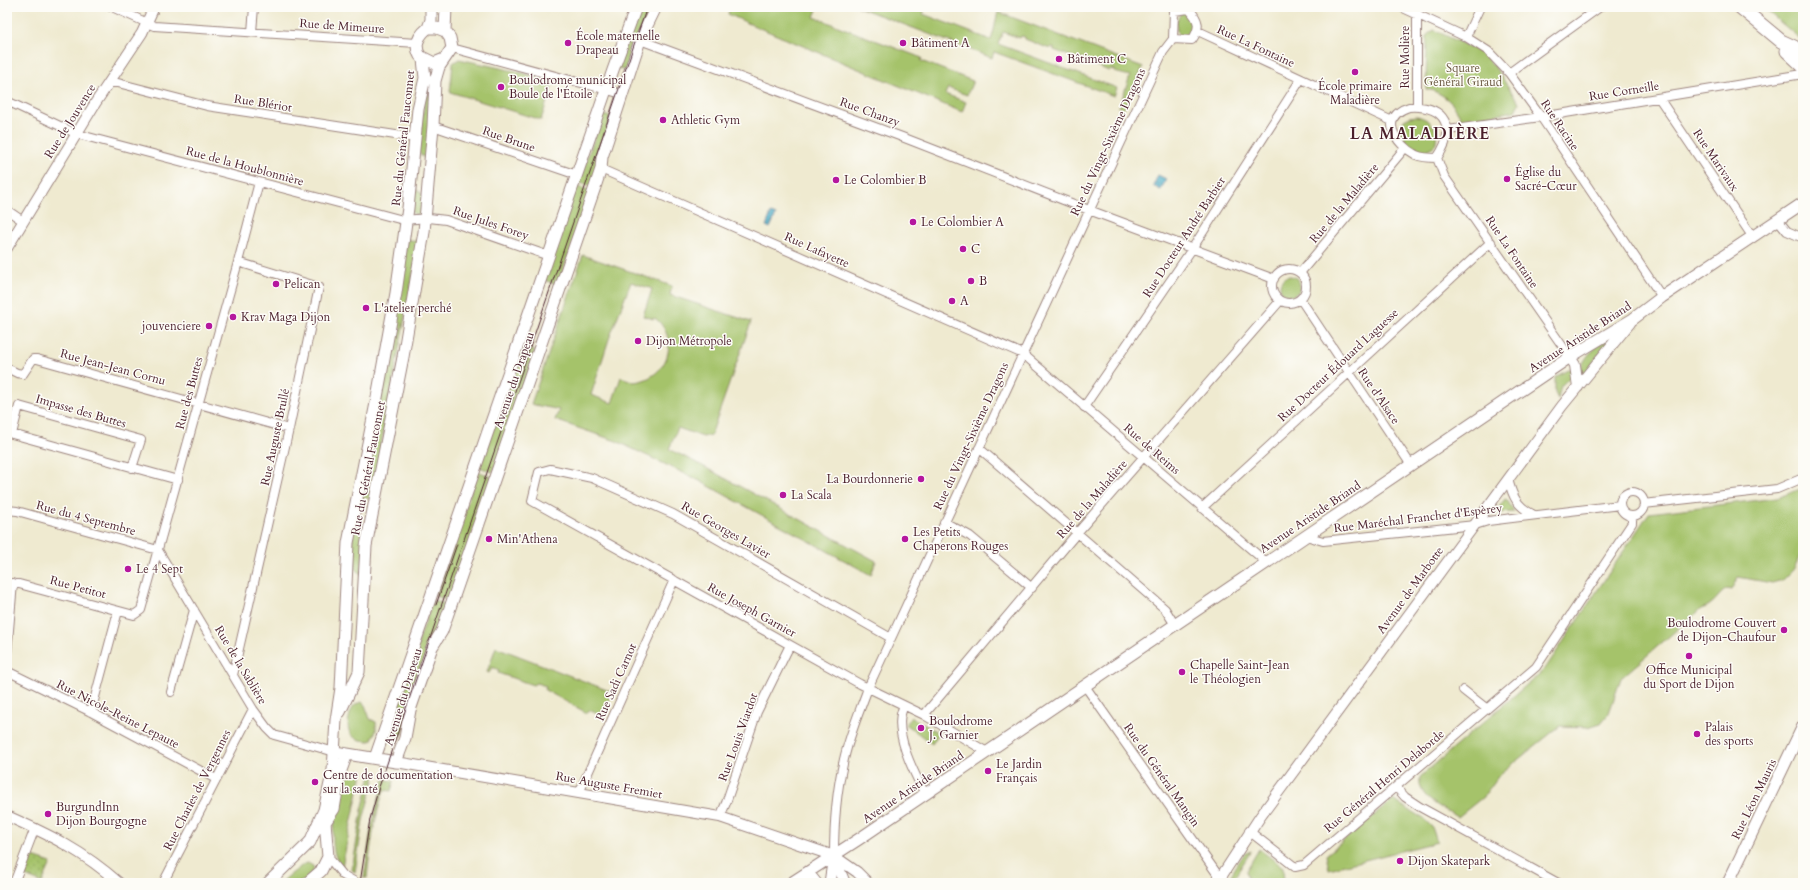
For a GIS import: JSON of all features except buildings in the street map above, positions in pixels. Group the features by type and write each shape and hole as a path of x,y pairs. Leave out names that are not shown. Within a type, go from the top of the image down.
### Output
{"main road":[{"path":"417,43 420,36 428,28 431,20 431,7"},
{"path":"445,31 446,7"},
{"name":"Avenue du Drapeau","path":"375,758 636,7"},
{"name":"Avenue du Drapeau","path":"396,762 405,738 410,710 432,648 442,631 601,168 602,158 640,40 656,7"},
{"path":"1740,7 1781,41 1794,47 1803,55"},
{"path":"428,28 436,28 445,31 450,38 452,48"},
{"path":"1781,41 1788,53 1803,66"},
{"name":"Rue du Général Fauconnet","path":"324,810 336,752 336,720 341,688 348,543 384,360 406,221 418,109 425,78 423,59 418,52 417,43"},
{"name":"Rue du Général Fauconnet","path":"336,720 359,672 366,546 404,357 425,219 433,126 435,81 439,67 452,48"},
{"name":"Rue du Général Fauconnet","path":"423,59 434,62 444,59"},
{"name":"Avenue Aristide Briand","path":"791,883 834,856 1570,357 1633,320 1662,297 1803,203"},
{"name":"Rue Léon Mauris","path":"1728,883 1803,726"},
{"name":"Rue Auguste Fremiet","path":"336,752 396,762"},
{"path":"326,821 334,809 340,772 347,754"},
{"path":"307,883 321,871 327,853 326,821 324,810"},
{"path":"268,883 310,842 324,810"},
{"path":"310,842 327,853"},
{"path":"830,883 834,856"},
{"path":"802,876 812,878 816,883"}],"street":[{"name":"Rue de Mimeure","path":"112,7 154,26 417,43"},
{"name":"Rue de Jouvence","path":"7,248 147,23 154,7"},
{"path":"252,32 254,7"},
{"name":"Rue Racine","path":"1401,7 1418,11 1466,37 1488,51 1509,72 1662,297"},
{"path":"1466,37 1480,7"},
{"path":"1509,72 1600,7"},
{"path":"1190,8 1197,17 1198,32 1192,40 1173,40 1173,9 1190,8"},
{"name":"Rue Molière","path":"1417,106 1418,11"},
{"name":"Rue La Fontaine","path":"1198,32 1392,121"},
{"name":"Rue Chanzy","path":"640,40 902,137 1089,210"},
{"name":"Rue du Vingt-Sixième Dragons","path":"834,856 834,825 843,763 848,741 868,688 1163,52 1173,40"},
{"path":"452,48 622,94"},
{"name":"Rue Corneille","path":"1448,130 1541,117 1803,74"},
{"name":"Rue Docteur André Barbier","path":"1084,407 1192,249 1301,80"},
{"name":"Rue Blériot","path":"110,83 118,83 208,106 415,138"},
{"name":"Rue Marivaux","path":"1659,98 1752,236"},
{"name":"Rue de la Houblonnière","path":"7,101 77,134 406,221"},
{"path":"1417,106 1426,107 1437,112 1444,120 1448,130 1448,139 1445,148 1437,158 1426,158 1416,155 1405,148 1394,136 1391,128 1392,121 1396,115 1402,109 1417,106"},
{"name":"Rue Brune","path":"433,126 577,175"},
{"name":"Rue de la Maladière","path":"1300,273 1405,148"},
{"name":"Rue La Fontaine","path":"1437,158 1444,176 1570,357"},
{"name":"Rue Lafayette","path":"601,168 1023,354"},
{"name":"Rue des Buttes","path":"141,610 259,182"},
{"path":"7,210 23,221"},
{"path":"1089,210 1274,279"},
{"name":"Rue du Général Fauconnet","path":"406,221 425,219"},
{"name":"Rue Jules Forey","path":"425,219 446,220 549,256"},
{"path":"1778,220 1788,231 1803,238"},
{"name":"Rue Docteur Édouard Laguesse","path":"1202,508 1348,371 1491,242"},
{"name":"Rue Auguste Brullé","path":"233,675 289,429 319,287 238,262"},
{"path":"1284,270 1294,270 1300,273 1307,285 1301,300 1291,304 1280,301 1273,292 1272,287 1274,279 1284,270"},
{"name":"Rue d'Alsace","path":"1301,300 1411,465"},
{"name":"Rue de la Maladière","path":"924,715 1078,533 1280,301"},
{"name":"Avenue de Marbotte","path":"1218,880 1249,831 1508,479 1578,387 1633,320"},
{"name":"Rue de Reims","path":"1023,354 1266,562"},
{"path":"1570,357 1575,365 1578,387"},
{"name":"Rue Jean-Jean Cornu","path":"7,368 23,374 30,362 33,359 37,359 289,429"},
{"name":"Impasse des Buttes","path":"132,468 141,440 19,406 12,434 132,468 178,480"},
{"path":"979,448 1165,609 1175,625"},
{"name":"Rue Georges Lavier","path":"539,472 550,469 592,478 673,514 891,638"},
{"name":"Rue Joseph Garnier","path":"539,472 532,501 868,688 924,715 987,752"},
{"path":"1644,504 1777,489 1803,478"},
{"name":"Rue Maréchal Franchet d'Espèrey","path":"1508,479 1511,491 1516,501 1523,509 1534,516"},
{"path":"1632,492 1639,494 1644,504 1642,511 1632,516 1625,514 1620,505 1622,497 1632,492"},
{"name":"Rue Maréchal Franchet d'Espèrey","path":"1306,536 1323,541 1475,525 1488,521 1620,505"},
{"name":"Rue du 4 Septembre","path":"7,510 17,511 158,550"},
{"name":"Rue Général Henri Delaborde","path":"1249,831 1295,867 1304,865 1397,788 1536,667 1632,523 1632,516"},
{"path":"944,522 970,536 1032,588"},
{"name":"Rue de la Sablière","path":"158,550 253,709 266,728 274,735 336,752"},
{"name":"Rue Sadi Carnot","path":"579,793 674,580"},
{"path":"7,653 10,583"},
{"name":"Rue Petitot","path":"10,583 20,584 134,615 141,610"},
{"path":"171,692 194,610"},
{"path":"91,712 118,611"},
{"name":"Rue Louis Viardot","path":"720,817 757,712 790,645"},
{"name":"Rue Nicole-Reine Lepaute","path":"7,671 91,712 216,779"},
{"name":"Rue du Général Mangin","path":"1085,686 1218,880"},
{"path":"1463,690 1487,709"},
{"path":"904,706 901,712 900,729 916,778 925,794"},
{"name":"Rue Charles de Vergennes","path":"163,883 253,709"},
{"name":"Rue Auguste Fremiet","path":"396,762 720,817 834,856 858,872 868,883"},
{"path":"1397,788 1420,807 1558,883"},
{"path":"7,816 35,828 73,848 98,865 119,883"},
{"path":"14,883 35,828"},
{"path":"327,853 343,874 357,883"},
{"path":"834,856 845,883"}],"green space":[{"path":"639,7 652,11 627,71 617,68"},
{"path":"730,7 818,7 814,17 922,58 921,61 973,81 967,95 948,88 945,94 966,102 962,112 750,24 728,14"},
{"path":"858,7 926,7 923,14 991,40 998,12 1143,67 1124,109 1119,107 1130,76 1114,72 1114,70 1110,69 1109,71 1084,61 1084,59 1081,58 1080,60 1054,50 1054,48 1051,47 1050,49 1025,39 1025,37 1021,36 1020,38 1003,32 998,44 1117,88 1114,96 994,52 992,58"},
{"path":"1762,7 1803,7 1803,41"},
{"path":"1182,12 1191,15 1193,18 1193,26 1189,38 1179,36 1177,30 1176,24"},
{"name":"Square Général Giraud","path":"1434,30 1484,55 1495,67 1519,103 1515,111 1462,120 1456,109 1448,100 1438,93 1426,89 1427,35"},
{"name":"Boulodrome municipal Boule de l'Étoile","path":"459,59 523,73 553,83 541,120 450,92 453,63"},
{"path":"429,74 432,74 428,161 417,151"},
{"path":"603,115 611,117 592,187 578,182"},
{"path":"1417,116 1427,120 1434,126 1436,134 1435,145 1426,151 1418,149 1411,144 1400,132 1404,120"},
{"path":"576,186 591,191 558,285 544,280"},
{"path":"413,187 425,196 421,215 411,212"},
{"path":"407,239 419,242 371,499 360,497"},
{"path":"583,255 672,286 670,295 751,322 711,435 703,437 678,428 669,449 876,561 871,575 696,479 616,441 555,420 559,410 531,404","holes":["631,282 652,289 643,316 655,318 663,327 668,337 669,348 661,367 654,375 644,380 632,382 621,377 612,403 591,395 609,339"]},
{"path":"1290,276 1297,279 1300,286 1297,293 1290,296 1283,293 1280,286 1283,279"},
{"path":"1612,337 1583,376 1580,373 1581,367 1587,356 1601,343"},
{"path":"521,346 535,351 493,472 479,467"},
{"path":"1571,368 1573,374 1561,386 1558,399 1555,393 1555,377"},
{"path":"478,471 492,477 449,600 435,596"},
{"path":"1803,488 1803,550 1793,570 1783,580 1772,583 1738,577 1731,590 1727,589 1710,605 1701,609 1621,678 1609,713 1601,723 1588,727 1560,726 1500,774 1483,797 1458,817 1432,802 1427,797 1420,785 1420,777 1545,669 1649,513 1777,498"},
{"path":"1505,499 1514,512 1496,513 1496,511"},
{"path":"355,522 365,535 361,575 349,563"},
{"path":"433,600 448,605 402,735 388,730"},
{"path":"496,647 612,692 600,718 600,715 589,710 587,713 545,690 546,686 536,683 533,685 498,673 499,670 492,667 489,673 487,672"},
{"path":"362,702 365,705 370,719 376,722 376,731 371,741 360,740 352,736 348,729 349,718 354,706"},
{"name":"Boulodrome J. Garnier","path":"911,717 939,733 932,744 906,724"},
{"path":"348,772 362,773 342,866 336,857 333,846 333,834 338,807"},
{"path":"371,775 375,776 363,820 355,872 352,870 362,810"},
{"path":"384,779 394,781 391,791 384,790 373,834 367,878 364,878 371,828"},
{"path":"1393,800 1424,819 1432,827 1437,842 1329,869 1326,855"},
{"path":"1259,849 1283,867 1284,883 1249,883 1246,871"},
{"path":"1251,851 1231,883 1226,883 1244,854"},
{"path":"30,856 51,863 42,883 23,875"},
{"path":"308,863 313,866 314,870 303,883 280,883 304,864"}],"water":[{"path":"1158,175 1166,179 1161,190 1153,186"},
{"path":"771,213 776,215 770,228 766,226"}],"tram line":[{"path":"360,883 370,819 379,787 647,7"},
{"path":"436,605 457,544"}],"place":[{"name":"École maternelle Drapeau","path":"568,43"},
{"name":"Bâtiment A","path":"903,43"},
{"name":"Bâtiment C","path":"1059,59"},
{"name":"École primaire Maladière","path":"1355,72"},
{"name":"Boulodrome municipal Boule de l'Étoile","path":"501,87"},
{"name":"Athletic Gym","path":"663,120"},
{"name":"Église du Sacré-Cœur","path":"1507,179"},
{"name":"Le Colombier B","path":"836,180"},
{"name":"Le Colombier A","path":"913,222"},
{"name":"C","path":"963,249"},
{"name":"B","path":"971,281"},
{"name":"Pelican","path":"276,284"},
{"name":"A","path":"952,301"},
{"name":"L'atelier perché","path":"366,308"},
{"name":"Krav Maga Dijon","path":"233,317"},
{"name":"jouvenciere","path":"209,326"},
{"name":"Dijon Métropole","path":"638,341"},
{"name":"La Bourdonnerie","path":"921,479"},
{"name":"La Scala","path":"783,495"},
{"name":"Min'Athena","path":"489,539"},
{"name":"Les Petits Chaperons Rouges","path":"905,539"},
{"name":"Le 4 Sept","path":"128,569"},
{"name":"Boulodrome Couvert de Dijon-Chaufour","path":"1784,630"},
{"name":"Office Municipal du Sport de Dijon","path":"1689,656"},
{"name":"Chapelle Saint-Jean le Théologien","path":"1182,672"},
{"name":"Boulodrome J. Garnier","path":"921,728"},
{"name":"Palais des sports","path":"1697,734"},
{"name":"Le Jardin Français","path":"988,771"},
{"name":"Centre de documentation sur la santé","path":"315,782"},
{"name":"BurgundInn Dijon Bourgogne","path":"48,814"},
{"name":"Dijon Skatepark","path":"1400,861"}],"district":[{"name":"LA MALADIÈRE","path":"1420,133"}]}
